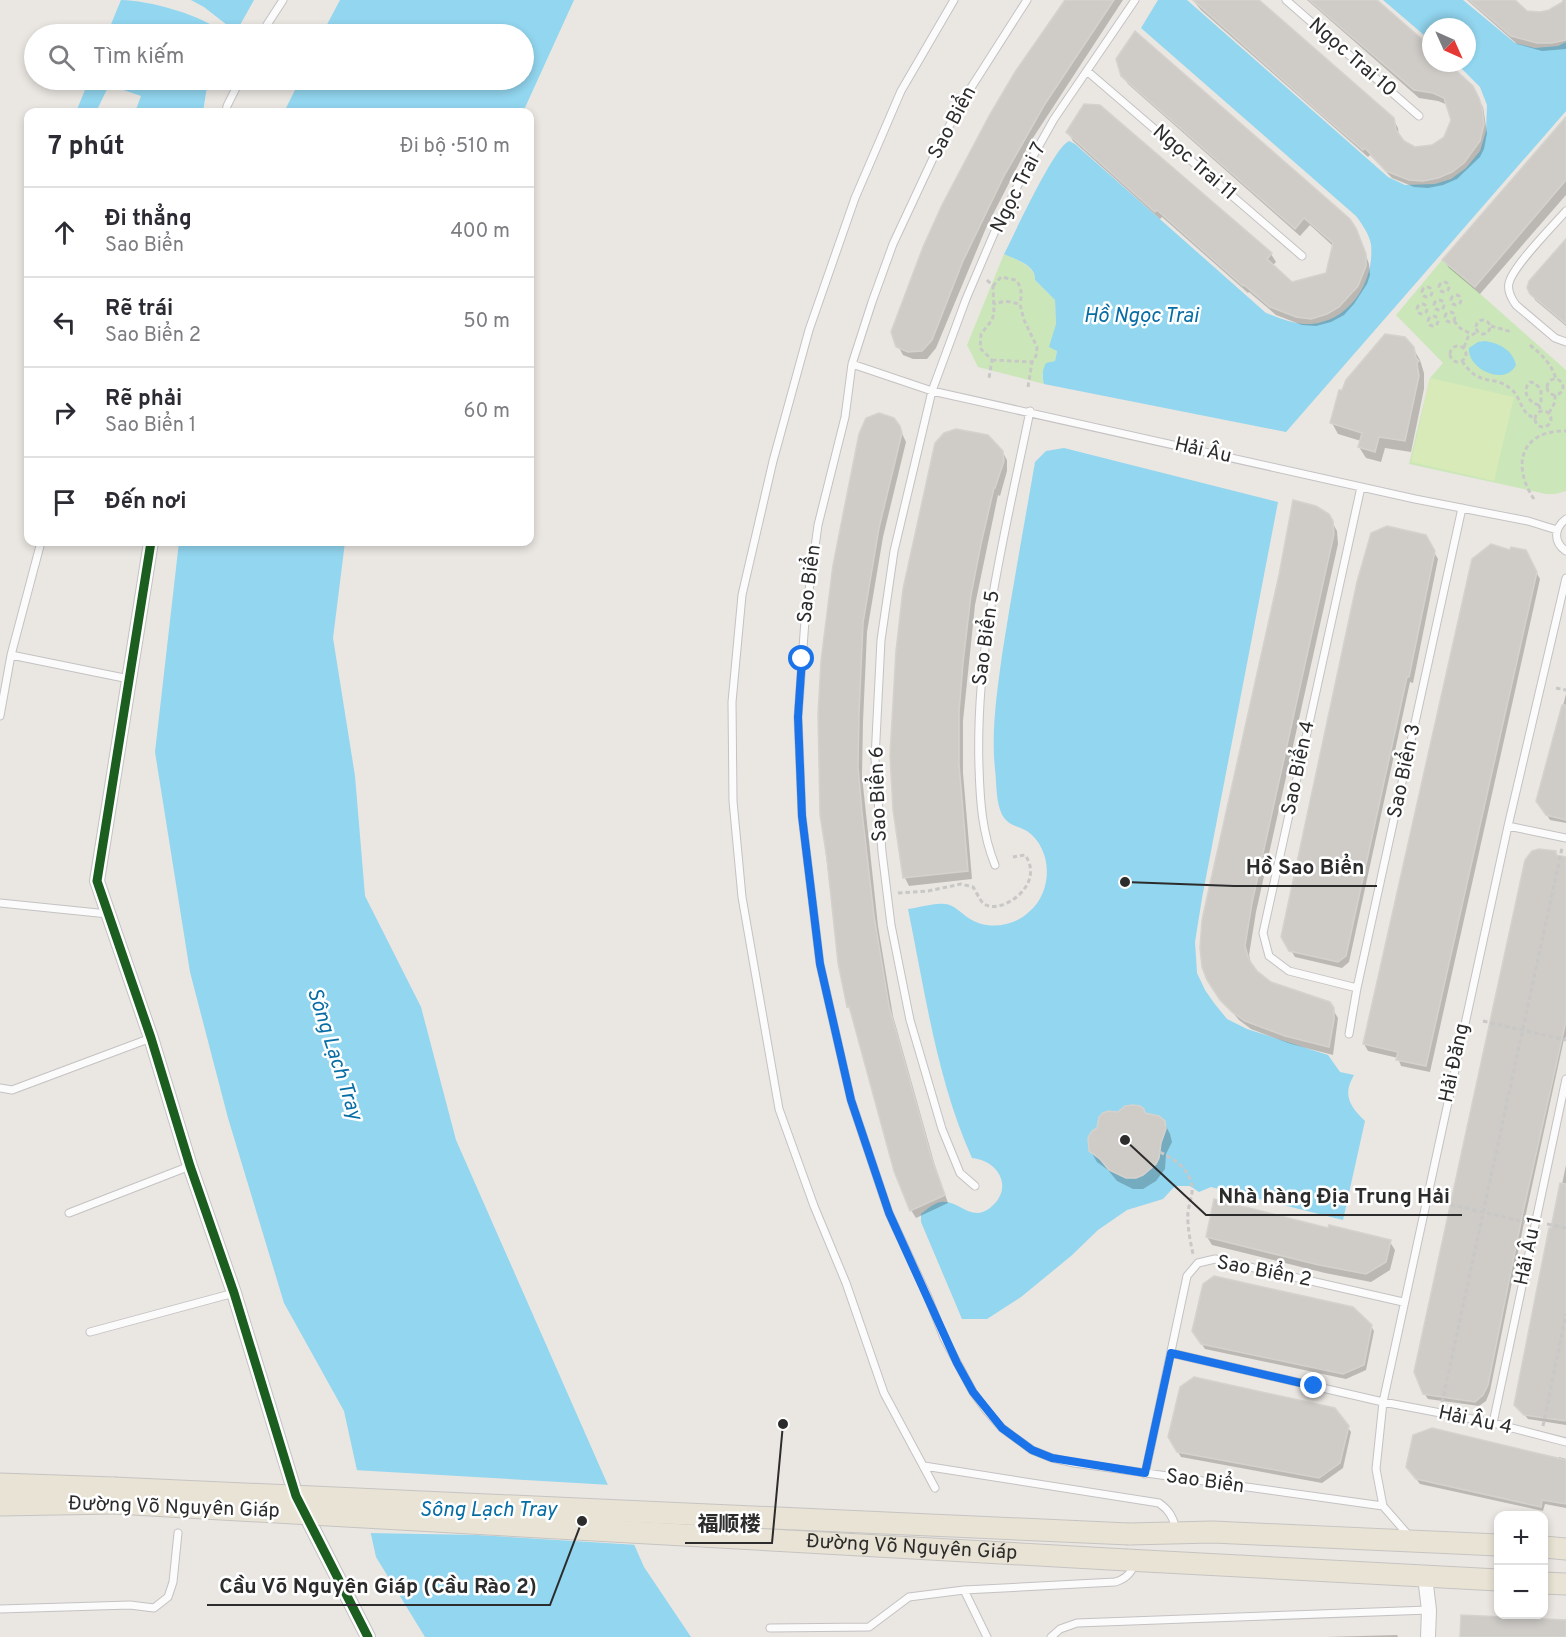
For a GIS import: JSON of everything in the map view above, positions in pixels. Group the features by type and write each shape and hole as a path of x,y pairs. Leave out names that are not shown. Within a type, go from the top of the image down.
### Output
{"main road":[{"name":"Đường Võ Nguyên Giáp","path":"0,1484 115,1495 1494,1581"},
{"name":"Đường Võ Nguyên Giáp","path":"0,1504 115,1495 1129,1534 1213,1532 1494,1545"},
{"path":"1413,1540 1425,1577"},
{"path":"1548,1547 1566,1549"},
{"path":"1548,1583 1566,1584"}],"street":[{"path":"150,546 97,881 234,1293 296,1496 368,1637"},
{"path":"1425,1577 1429,1610 1428,1637"}],"lane":[{"path":"267,24 283,0"},
{"path":"935,1488 884,1392 846,1283 814,1206 779,1109 742,897 733,801 732,702 742,595 773,461 809,330 855,198 900,91 954,0"},
{"name":"Sao Biển","path":"1027,0 967,94 942,139 893,244 852,364 845,417 818,525 805,620 798,717 802,816 820,964 851,1100 889,1213 928,1296 944,1338 973,1392 1002,1428 1032,1450 1074,1463 1383,1506"},
{"name":"Ngọc Trai 7","path":"932,391 966,298 995,231 1027,167 1054,119 1135,0"},
{"name":"Ngọc Trai 10","path":"1286,0 1419,116"},
{"name":"Ngọc Trai 11","path":"1088,70 1302,256"},
{"path":"227,108 235,90"},
{"path":"1566,211 1514,271 1508,285 1516,305 1555,338 1566,342"},
{"name":"Hải Âu","path":"852,364 932,391 1030,411 1361,487 1528,521 1557,530"},
{"name":"Sao Biển 6","path":"932,391 894,551 881,640 875,759 884,873 891,925 910,1020 942,1129 960,1173 975,1186"},
{"name":"Sao Biển 5","path":"995,865 987,846 983,826 978,745 979,700 991,600 1030,411"},
{"name":"Sao Biển 4","path":"1357,988 1289,971 1269,956 1263,933 1361,487"},
{"name":"Sao Biển 3","path":"1349,1034 1357,988 1462,508"},
{"path":"1566,519 1557,530 1558,542 1566,551"},
{"path":"0,716 11,655 40,546"},
{"name":"Hải Đăng","path":"1383,1506 1376,1469 1383,1402 1508,826 1566,578"},
{"path":"11,655 129,679"},
{"path":"1508,826 1566,838"},
{"path":"0,903 108,914"},
{"path":"0,1088 12,1090 151,1038"},
{"name":"Hải Âu 1","path":"1493,1423 1566,1079"},
{"path":"69,1213 190,1166"},
{"name":"Sao Biển 2","path":"1145,1473 1187,1276 1198,1263 1215,1259 1403,1302"},
{"path":"90,1332 234,1293"},
{"name":"Hải Âu 4","path":"1171,1353 1383,1402 1493,1423 1566,1442"},
{"path":"924,1466 1159,1503 1168,1509 1177,1534"},
{"path":"1383,1506 1413,1540"},
{"path":"0,1609 130,1605 154,1608 168,1597 178,1533"},
{"path":"770,1628 869,1627 909,1597 964,1590 1115,1582 1123,1580 1131,1572 1131,1560"},
{"path":"964,1590 987,1637"},
{"path":"1051,1637 1060,1629 1077,1623 1429,1610"}],"path":[{"path":"1028,387 1037,347 1024,320 1020,304 1022,293 1020,286 1016,280 1001,278 993,286 992,320 981,334 980,348 993,360 1032,362"},
{"path":"985,279 993,286"},
{"path":"1435,317 1443,292"},
{"path":"1430,295 1447,313 1455,314 1454,321 1460,328 1471,334"},
{"path":"1436,301 1441,300"},
{"path":"994,304 1005,301 1020,304"},
{"path":"1427,308 1440,307 1451,302"},
{"path":"1447,313 1446,320 1454,321"},
{"path":"1477,332 1476,325 1480,321 1486,321 1491,326 1512,333"},
{"path":"1462,361 1466,355 1463,347 1468,337 1477,332 1482,335 1487,334 1491,326"},
{"path":"1530,345 1546,358 1554,370 1556,379 1562,384 1560,393 1555,395"},
{"path":"1462,361 1454,361 1450,354 1456,346 1463,347"},
{"path":"989,378 993,360"},
{"path":"1462,361 1477,377 1512,389 1524,411 1528,416 1535,418"},
{"path":"1555,395 1548,391 1546,386 1551,380 1556,379"},
{"path":"1539,405 1528,398 1525,391 1530,382 1535,383 1541,390 1539,405 1541,411"},
{"path":"1535,418 1538,425 1545,426 1551,421 1549,413 1555,402 1555,395"},
{"path":"1535,418 1541,411"},
{"path":"1541,411 1549,413"},
{"path":"1545,426 1547,432"},
{"path":"1534,499 1523,479 1521,468 1527,447 1547,432 1566,431"},
{"path":"1556,688 1566,690"},
{"path":"1442,1404 1562,848"},
{"path":"898,893 928,891 961,884 973,887 983,903 990,906 1002,904 1018,897 1028,886 1031,873 1029,861 1025,855 1013,856"},
{"path":"1483,1021 1566,1040"},
{"path":"1160,1152 1176,1160 1191,1180 1192,1193 1188,1212 1193,1254 1198,1263"},
{"path":"1443,1203 1525,1222"},
{"path":"1547,1224 1566,1228"},
{"path":"1543,1426 1566,1314"}],"green space":[{"path":"1004,254 1032,270 1035,280 1055,300 1056,324 1050,346 1057,351 1055,361 1049,363 1042,375 1044,384 978,367 967,345"},
{"path":"1442,260 1566,370 1566,491 1546,494 1409,464 1430,378 1443,363 1396,315"},
{"path":"1430,378 1514,397 1494,481 1411,462"}],"water":[{"path":"121,0 175,10 209,24 111,24"},
{"path":"191,0 254,0 240,24 226,24"},
{"path":"340,0 574,0 534,88 534,24 327,24"},
{"name":"Hồ Ngọc Trai","path":"1158,0 1187,0 1388,177 1405,185 1435,184 1451,179 1466,168 1480,151 1486,131 1487,105 1480,87 1465,72 1476,72 1476,18 1422,18 1422,33 1383,0 1463,0 1515,43 1535,48 1558,46 1566,42 1566,111 1286,432 1044,384 1043,373 1046,363 1055,361 1057,351 1049,347 1056,324 1055,300 1035,280 1029,267 1004,254 1044,174 1062,147 1069,141 1266,313 1305,324 1325,321 1348,307 1357,297 1369,272 1371,244 1356,216 1141,28"},
{"path":"85,90 107,90 98,108 78,108"},
{"path":"124,90 206,90 204,108 136,108 141,96"},
{"path":"295,90 533,90 525,108 286,108"},
{"path":"1478,342 1495,343 1509,351 1516,365 1511,371 1504,375 1496,375 1488,373 1474,363 1469,348"},
{"path":"1064,448 1278,502 1202,898 1195,942 1197,973 1205,990 1227,1019 1247,1029 1328,1055 1340,1072 1354,1075 1350,1082 1349,1100 1355,1111 1365,1121 1343,1220 1211,1187 1199,1192 1190,1186 1175,1186 1163,1199 1127,1210 1098,1230 1071,1256 1021,1297 987,1319 962,1319 921,1222 921,1214 941,1202 953,1204 971,1212 983,1212 997,1201 1002,1185 996,1170 990,1164 972,1158 960,1128 933,1035 908,909 947,904 975,921 1000,925 1016,921 1030,911 1038,903 1043,893 1047,870 1042,848 1027,831 1007,821 1000,810 994,755 994,726 1002,655 1035,462 1046,451"},
{"name":"Sông Lạch Tray","path":"179,546 344,546 333,638 355,776 365,896 421,1007 456,1140 644,1567 691,1637 425,1637 376,1557 344,1411 284,1303 228,1118 190,972 155,752"}],"pier":[{"path":"354,1470 611,1485 638,1545 477,1535 367,1533"}],"building":[{"path":"1065,0 1114,0 1045,104 1004,176 963,261 932,340 922,351 908,352 896,347 891,332 923,247 942,205 1015,72"},
{"path":"1193,0 1259,0 1394,118 1396,130 1404,141 1415,147 1432,145 1444,137 1451,120 1444,98 1433,93 1414,90 1309,0 1377,0 1422,39 1422,72 1458,72 1473,86 1482,108 1484,124 1480,141 1464,163 1452,172 1423,181 1409,180 1386,171 1365,148 1363,150"},
{"path":"1469,0 1515,0 1527,11 1540,12 1549,10 1566,0 1566,40 1537,43 1511,36"},
{"path":"1135,31 1350,219 1366,254 1366,266 1358,286 1339,307 1311,319 1296,317 1270,307 1157,210 1155,212 1066,132 1084,104 1100,105 1272,253 1267,259 1292,282 1326,273 1333,243 1304,218 1295,229 1121,76 1116,59"},
{"path":"1566,117 1566,180 1475,287 1442,260"},
{"path":"1566,239 1566,324 1530,294 1527,288 1529,281"},
{"path":"1385,334 1405,337 1414,347 1416,358 1419,361 1417,363 1419,376 1405,441 1379,437 1375,452 1358,447 1362,433 1330,423 1339,390 1342,390 1346,380"},
{"path":"879,413 894,418 902,433 879,528 863,623 858,767 874,916 889,1006 931,1156 945,1195 910,1211 894,1171 849,1006 847,1007 838,963 820,815 818,715 821,661 833,565 859,434 866,418"},
{"path":"956,429 988,435 1003,451 1004,461 994,488 981,544 971,595 963,663 959,712 959,764 968,871 903,878 893,810 890,755 896,651 903,589 935,443 944,433"},
{"path":"1293,500 1316,506 1329,514 1333,521 1334,534 1252,903 1245,946 1249,960 1257,971 1271,982 1330,1002 1334,1008 1334,1020 1329,1047 1285,1036 1245,1021 1232,1012 1220,1000 1207,980 1202,967 1200,948 1202,920 1279,575"},
{"path":"1387,526 1426,535 1435,551 1346,956 1338,962 1289,951 1281,937 1357,582 1371,533"},
{"path":"1491,544 1510,550 1511,547 1526,550 1537,572 1426,1066 1396,1060 1398,1052 1363,1044 1472,559"},
{"path":"1562,705 1566,705 1566,820 1546,815 1536,801"},
{"path":"1539,849 1556,851 1556,855 1566,857 1566,1021 1523,1212 1488,1385 1483,1395 1475,1402 1423,1394 1414,1372 1525,860 1532,851"},
{"path":"1125,1106 1140,1106 1145,1113 1159,1116 1165,1121 1166,1129 1156,1164 1143,1175 1126,1178 1109,1170 1089,1151 1088,1138 1097,1128 1099,1117 1103,1113 1118,1112"},
{"path":"1560,1183 1566,1184 1566,1421 1524,1415 1514,1405"},
{"path":"1214,1199 1328,1228 1329,1225 1391,1240 1386,1262 1366,1274 1319,1265 1206,1237"},
{"path":"1214,1276 1353,1307 1372,1325 1364,1365 1343,1374 1201,1344 1192,1331 1203,1284"},
{"path":"1194,1377 1335,1408 1349,1426 1340,1463 1319,1478 1177,1452 1168,1437 1180,1387"},
{"path":"1432,1428 1566,1460 1566,1504 1542,1500 1541,1507 1416,1479 1406,1467 1413,1435"},
{"path":"1461,1615 1494,1617 1494,1619 1566,1620 1566,1637 1460,1637"}],"cycle path":[{"path":"150,546 97,881 234,1293 296,1496 368,1637"}],"place":[{"name":"Hồ Sao Biển","path":"1125,882"},
{"name":"Nhà hàng Địa Trung Hải","path":"1125,1140"},
{"name":"福顺楼","path":"783,1424"},
{"name":"Cầu Võ Nguyên Giáp (Cầu Rào 2)","path":"582,1521"}],"route":[{"path":"802,659 798,717 802,816 820,964 851,1100 889,1213 928,1296 944,1338 973,1392 1002,1428 1032,1450 1074,1463 1145,1473 1171,1353 1314,1386"}]}
